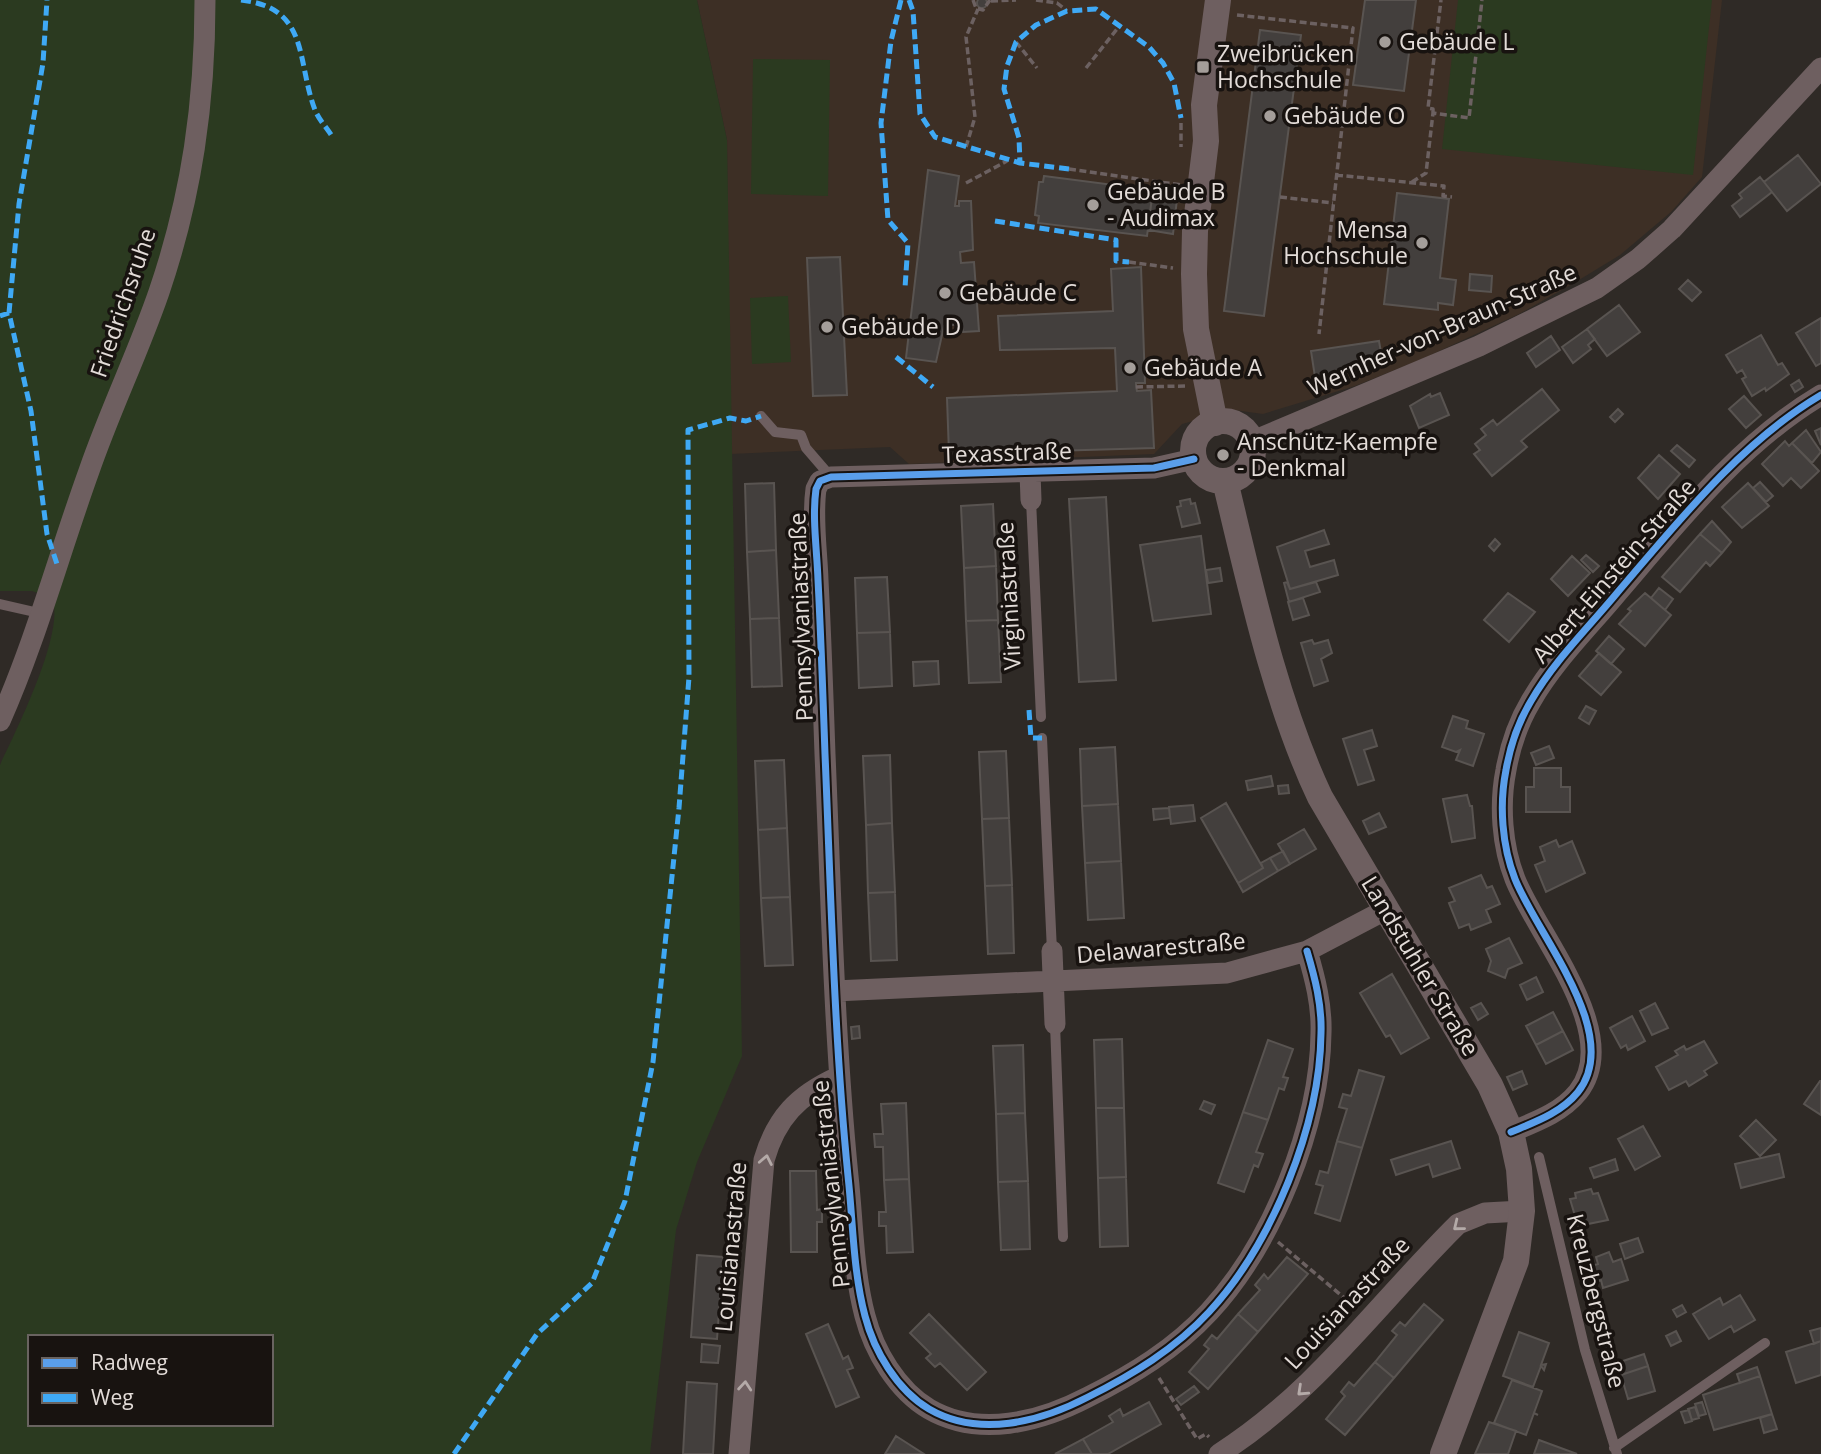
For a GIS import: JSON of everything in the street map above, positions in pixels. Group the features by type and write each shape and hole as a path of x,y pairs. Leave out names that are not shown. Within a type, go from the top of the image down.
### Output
{"street":[{"name":"Friedrichsruhe","path":"0,721 93,458 159,291 178,227 200,125 205,65 205,0"},
{"path":"1214,423 1202,368 1195,307 1195,231 1206,141 1217,108 1227,5"},
{"name":"Wernher-von-Braun-Straße","path":"1251,442 1454,358 1597,288 1672,229 1821,68"},
{"name":"Albert-Einstein-Straße","path":"1511,1132 1543,1119 1579,1091 1589,1067 1591,1054 1588,1020 1532,917 1515,878 1505,841 1502,805 1506,769 1517,730 1531,701 1557,664 1705,494 1771,430 1821,395"},
{"path":"1227,422 1240,427 1251,442 1251,460 1247,468 1241,475 1225,481 1205,476 1194,459 1197,437 1214,423 1227,422"},
{"name":"Texasstraße","path":"826,479 1154,468 1194,459"},
{"name":"Virginiastraße","path":"1030,472 1031,500"},
{"name":"Pennsylvaniastraße","path":"826,479 815,497 838,1077 865,1316 880,1354 904,1389 929,1409 955,1419 982,1425 1015,1423 1073,1405 1150,1362 1210,1311 1266,1232 1296,1158 1312,1105 1320,1062 1319,1004 1307,951"},
{"name":"Landstuhler Straße","path":"1225,481 1298,746 1320,797 1490,1085 1511,1132 1519,1169 1522,1211 1516,1261 1443,1454"},
{"name":"Delawarestraße","path":"835,991 1227,973 1307,951 1387,909"},
{"path":"1052,951 1054,983"},
{"name":"Delawarestraße","path":"1054,983 1055,1024"},
{"name":"Louisianastraße","path":"739,1454 764,1160 777,1125 788,1110 801,1097 838,1077"},
{"name":"Louisianastraße","path":"1220,1453 1284,1407 1371,1320 1458,1224 1485,1213 1522,1211"}],"lane":[{"path":"761,416 775,432 801,435 826,479"},
{"name":"Virginiastraße","path":"1031,500 1037,712"},
{"path":"0,604 39,612"},
{"path":"1042,738 1052,951"},
{"name":"Delawarestraße","path":"1055,1024 1063,1237"},
{"name":"Kreuzbergstraße","path":"1539,1157 1585,1350 1615,1451"},
{"path":"1615,1451 1765,1343"}],"path":[{"path":"973,0 978,9"},
{"path":"978,9 987,9 990,1 1017,0"},
{"path":"1036,0 1057,3 1067,11"},
{"path":"1412,182 1426,173 1433,113 1433,109 1428,108 1441,0"},
{"path":"1433,113 1469,118 1482,0"},
{"path":"1227,5 1353,28 1319,334"},
{"path":"965,147 975,117 966,37 978,9"},
{"path":"1086,68 1121,24"},
{"path":"1016,42 1037,68"},
{"path":"1181,118 1182,159"},
{"path":"966,183 1007,161"},
{"path":"1069,169 1182,186 1182,172"},
{"path":"1336,175 1444,186 1443,196 1452,197"},
{"path":"1280,197 1333,203"},
{"path":"1129,262 1173,268"},
{"path":"1136,387 1189,386"},
{"path":"1266,1232 1371,1320"},
{"path":"1150,1362 1197,1439 1206,1434 1220,1453"}],"shaded area":[{"path":"697,0 1722,0 1702,177 1671,212 1620,255 1574,283 1519,314 1422,359 1355,386 1263,414 1234,410 1182,424 1154,454 909,464 890,447 730,454 727,140"}],"green space":[{"path":"0,0 697,0 727,140 742,1056 697,1162 676,1230 650,1454 0,1454 0,765 37,681 52,633 52,598 32,591 0,591"},
{"path":"1458,0 1712,0 1693,175 1442,149"},
{"path":"753,59 830,60 828,196 751,194"},
{"path":"788,296 791,362 752,364 750,298"}],"building":[{"path":"980,-1 987,3 982,8 977,3"},
{"name":"Gebäude L","path":"1365,0 1416,0 1404,91 1353,85"},
{"name":"Gebäude O","path":"1260,30 1301,35 1264,316 1224,311"},
{"path":"1798,155 1821,184 1787,211 1764,182"},
{"name":"Gebäude C","path":"928,170 959,176 955,206 959,206 959,201 971,201 973,250 960,252 961,263 974,262 979,331 963,332 961,324 944,326 936,362 906,358"},
{"name":"Gebäude B - Audimax","path":"1044,176 1153,190 1147,236 1038,223 1039,216 1035,215 1039,182 1043,182"},
{"path":"1760,177 1772,192 1740,217 1732,206 1742,198 1739,194"},
{"path":"1397,193 1449,199 1440,278 1456,280 1453,305 1438,303 1438,310 1384,304"},
{"path":"1152,196 1177,199 1173,234 1148,230"},
{"name":"Gebäude D","path":"840,257 847,395 813,396 807,258"},
{"name":"Gebäude A","path":"1141,267 1145,383 1136,383 1136,387 1137,391 1151,390 1154,448 949,454 947,398 1117,391 1115,348 1000,350 998,316 1113,311 1111,269"},
{"path":"1470,274 1492,276 1491,292 1469,290"},
{"path":"1688,280 1701,292 1692,301 1679,289"},
{"path":"1619,305 1640,332 1607,356 1587,329"},
{"path":"1821,318 1821,363 1816,366 1796,333"},
{"path":"1587,329 1595,339 1588,345 1591,349 1573,363 1562,347"},
{"path":"1761,335 1778,365 1782,363 1789,374 1766,391 1765,388 1752,396 1742,379 1746,377 1742,370 1737,373 1726,355"},
{"path":"1551,336 1560,350 1536,367 1527,353"},
{"path":"1379,341 1383,364 1315,377 1311,351"},
{"path":"1799,380 1803,387 1795,392 1791,385"},
{"path":"1542,389 1559,410 1521,441 1527,447 1492,476 1474,454 1480,450 1475,444 1486,435 1481,429 1493,420 1497,425"},
{"path":"1440,393 1449,415 1419,428 1410,406 1430,394 1431,397"},
{"path":"1744,396 1761,415 1746,428 1729,409"},
{"path":"1618,409 1623,414 1615,422 1610,417"},
{"path":"1821,428 1821,445 1815,431"},
{"path":"1806,430 1821,452 1812,463 1792,443"},
{"path":"1785,441 1789,446 1792,443 1819,471 1801,488 1791,478 1783,486 1762,464"},
{"path":"1677,445 1695,460 1689,467 1671,451"},
{"path":"1659,455 1680,474 1658,499 1638,478"},
{"path":"1760,482 1773,496 1766,502 1753,488"},
{"path":"774,483 776,550 747,552 745,484"},
{"path":"1748,483 1769,506 1742,528 1722,507"},
{"path":"1106,497 1116,680 1079,682 1069,499"},
{"path":"1190,499 1191,504 1195,503 1200,523 1182,527 1177,507 1181,506 1180,501"},
{"path":"993,504 996,566 964,568 961,506"},
{"path":"1712,521 1731,542 1722,553 1700,534"},
{"path":"1324,530 1329,544 1305,551 1310,567 1334,560 1338,575 1290,589 1277,547"},
{"path":"1700,534 1722,553 1710,566 1706,562 1680,592 1662,577"},
{"path":"1201,536 1211,614 1153,621 1140,545"},
{"path":"1495,539 1500,544 1494,551 1489,546"},
{"path":"776,550 779,618 750,619 747,552"},
{"path":"1586,555 1599,566 1593,572 1581,560"},
{"path":"1572,556 1590,573 1568,596 1551,579"},
{"path":"996,566 998,620 966,621 964,568"},
{"path":"1220,568 1222,581 1208,583 1206,570"},
{"path":"887,577 890,632 857,633 855,578"},
{"path":"1287,582 1290,589 1316,582 1320,592 1289,602 1284,583"},
{"path":"1659,588 1673,599 1665,610 1651,598"},
{"path":"1508,593 1535,612 1509,642 1484,620"},
{"path":"1645,593 1671,615 1645,646 1619,624 1631,611 1628,609"},
{"path":"1303,598 1309,615 1293,620 1288,602"},
{"path":"779,618 782,686 752,687 750,619"},
{"path":"998,620 1001,682 969,683 966,621"},
{"path":"890,632 892,686 859,688 857,633"},
{"path":"1609,636 1624,649 1611,664 1596,651"},
{"path":"1312,640 1314,644 1328,640 1332,653 1321,659 1328,681 1314,686 1301,643"},
{"path":"1599,653 1621,672 1601,695 1579,676"},
{"path":"938,661 939,684 914,686 913,662"},
{"path":"1586,706 1596,711 1589,724 1579,718"},
{"path":"1453,716 1468,721 1466,728 1484,734 1473,766 1456,760 1460,750 1456,752 1442,747"},
{"path":"1372,730 1377,746 1364,750 1374,780 1358,785 1343,739"},
{"path":"1549,746 1554,758 1536,765 1531,753"},
{"path":"1115,747 1118,804 1082,806 1080,749"},
{"path":"1006,751 1009,818 982,819 979,752"},
{"path":"890,755 892,823 866,825 863,756"},
{"path":"784,760 787,828 758,830 755,761"},
{"path":"1534,768 1561,768 1561,787 1570,787 1570,812 1526,812 1526,787 1534,787"},
{"path":"1271,776 1273,786 1248,790 1246,781"},
{"path":"1288,785 1289,793 1279,794 1278,786"},
{"path":"1467,795 1472,806 1475,838 1452,842 1443,799"},
{"path":"1226,803 1263,868 1238,883 1201,818"},
{"path":"1118,804 1121,861 1085,863 1082,806"},
{"path":"1193,805 1195,821 1171,824 1169,807"},
{"path":"1169,808 1170,818 1154,820 1153,809"},
{"path":"1379,813 1386,827 1369,834 1363,821"},
{"path":"1009,818 1012,885 985,886 982,819"},
{"path":"892,823 895,892 868,893 866,825"},
{"path":"787,828 790,897 761,898 758,830"},
{"path":"1304,829 1316,849 1290,864 1278,844"},
{"path":"1556,840 1559,847 1572,841 1585,873 1546,892 1535,865 1545,861 1540,847"},
{"path":"1283,851 1290,864 1278,871 1270,858"},
{"path":"1270,858 1278,871 1243,892 1238,883 1263,868 1261,863"},
{"path":"1121,861 1124,918 1088,920 1085,863"},
{"path":"1481,875 1487,888 1492,886 1500,904 1486,910 1491,922 1471,930 1469,924 1459,928 1449,903 1455,901 1449,888"},
{"path":"1012,885 1014,953 988,954 985,886"},
{"path":"895,892 897,960 871,961 868,893"},
{"path":"790,897 793,965 765,966 761,898"},
{"path":"1509,938 1522,963 1508,969 1505,978 1488,971 1491,961 1486,949"},
{"path":"1392,974 1429,1038 1401,1054 1390,1035 1386,1037 1360,993"},
{"path":"1536,977 1543,992 1527,1000 1520,985"},
{"path":"1481,1003 1488,1014 1478,1020 1471,1008"},
{"path":"1655,1003 1668,1028 1652,1035 1640,1011"},
{"path":"1553,1012 1563,1031 1536,1045 1526,1026"},
{"path":"1632,1016 1645,1041 1628,1050 1626,1045 1621,1048 1610,1028"},
{"path":"859,1026 860,1038 852,1039 851,1027"},
{"path":"1563,1031 1573,1050 1546,1064 1536,1045"},
{"path":"1122,1039 1124,1108 1096,1108 1094,1040"},
{"path":"1268,1040 1293,1049 1283,1077 1288,1078 1284,1090 1279,1088 1268,1120 1243,1112"},
{"path":"1704,1041 1717,1063 1704,1071 1707,1075 1689,1086 1686,1081 1669,1090 1656,1067 1678,1055 1675,1051 1684,1046 1686,1050"},
{"path":"1023,1045 1025,1113 996,1114 993,1046"},
{"path":"1359,1070 1384,1077 1362,1148 1337,1141 1347,1109 1339,1107 1343,1094 1351,1096"},
{"path":"1522,1071 1527,1084 1513,1090 1507,1077"},
{"path":"1821,1081 1821,1115 1804,1104"},
{"path":"1204,1101 1215,1105 1211,1114 1200,1109"},
{"path":"906,1103 909,1179 884,1180 883,1147 875,1147 874,1134 883,1134 881,1104"},
{"path":"1096,1108 1124,1108 1126,1177 1098,1178"},
{"path":"1243,1112 1268,1120 1256,1152 1263,1154 1258,1167 1254,1165 1244,1192 1218,1183"},
{"path":"1025,1113 1028,1181 998,1182 996,1114"},
{"path":"1756,1120 1776,1140 1760,1156 1740,1136"},
{"path":"1643,1126 1660,1156 1635,1170 1618,1139"},
{"path":"1337,1141 1362,1148 1340,1221 1315,1213 1323,1186 1316,1184 1320,1171 1328,1173"},
{"path":"1451,1141 1460,1168 1433,1177 1429,1164 1396,1175 1391,1160"},
{"path":"1779,1154 1784,1177 1741,1188 1735,1164"},
{"path":"1615,1159 1618,1170 1594,1178 1590,1168"},
{"path":"790,1171 816,1171 817,1210 822,1209 822,1222 817,1222 817,1252 791,1252"},
{"path":"1126,1177 1128,1246 1100,1247 1098,1178"},
{"path":"909,1179 913,1252 887,1253 886,1226 879,1226 879,1212 886,1212 884,1180"},
{"path":"1028,1181 1030,1249 1001,1250 998,1182"},
{"path":"1591,1189 1593,1194 1598,1193 1608,1220 1578,1226 1570,1199 1576,1198 1575,1193"},
{"path":"1638,1238 1643,1252 1625,1259 1620,1244"},
{"path":"1609,1252 1613,1262 1621,1259 1628,1280 1603,1288 1601,1280 1596,1282 1591,1266 1598,1264 1596,1257"},
{"path":"697,1255 723,1257 717,1339 691,1337"},
{"path":"1287,1257 1308,1274 1258,1332 1238,1314 1260,1290 1255,1285 1264,1274 1268,1279"},
{"path":"1740,1295 1755,1320 1734,1332 1731,1326 1709,1339 1693,1314 1720,1298 1723,1305"},
{"path":"1424,1304 1443,1320 1394,1378 1375,1362 1397,1335 1392,1331 1400,1322 1405,1326"},
{"path":"1682,1305 1686,1312 1677,1317 1673,1310"},
{"path":"929,1314 986,1372 967,1390 940,1363 935,1367 926,1358 931,1354 910,1333"},
{"path":"1238,1314 1258,1332 1208,1389 1189,1372 1209,1349 1204,1345 1212,1335 1217,1339"},
{"path":"828,1324 843,1359 848,1356 853,1368 847,1370 859,1397 836,1407 806,1334"},
{"path":"1821,1328 1821,1341 1814,1344 1810,1331"},
{"path":"1676,1331 1681,1341 1671,1346 1666,1336"},
{"path":"1519,1332 1549,1343 1541,1365 1546,1364 1544,1370 1541,1366 1533,1387 1503,1376"},
{"path":"1821,1341 1821,1375 1796,1383 1786,1352"},
{"path":"702,1344 720,1346 718,1363 701,1362"},
{"path":"1644,1354 1648,1366 1621,1375 1617,1363"},
{"path":"1375,1362 1394,1378 1345,1435 1326,1419 1345,1396 1341,1392 1349,1382 1354,1386"},
{"path":"1648,1366 1655,1391 1628,1399 1621,1375"},
{"path":"1757,1367 1760,1376 1740,1383 1737,1374"},
{"path":"1760,1376 1772,1414 1714,1430 1703,1395"},
{"path":"1512,1380 1542,1391 1526,1435 1494,1423"},
{"path":"687,1382 717,1384 713,1454 683,1454"},
{"path":"1194,1386 1199,1392 1181,1405 1176,1399"},
{"path":"1149,1402 1161,1424 1108,1454 1092,1454 1083,1439 1113,1422 1109,1416 1120,1409 1123,1416"},
{"path":"1702,1402 1706,1414 1699,1416 1695,1404"},
{"path":"1695,1407 1699,1418 1692,1420 1688,1409"},
{"path":"1689,1410 1692,1421 1685,1423 1681,1412"},
{"path":"1772,1414 1777,1429 1764,1433 1760,1418"},
{"path":"1489,1422 1516,1431 1508,1454 1475,1454"},
{"path":"896,1436 924,1454 885,1454"},
{"path":"1083,1439 1092,1454 1055,1454"},
{"path":"1539,1440 1577,1454 1534,1454"}],"marked path":[{"path":"9,313 19,204 43,63 47,0"},
{"path":"241,0 263,5 279,14 290,25 297,39 315,110 333,138"},
{"path":"901,0 891,41 881,123 888,220 908,243 905,288"},
{"path":"909,0 913,11 920,114 935,137 1020,163"},
{"path":"1069,169 1020,163 1019,138 1004,89 1007,66 1016,42 1036,25 1067,11 1096,9 1149,47 1163,63 1174,83 1181,118"},
{"path":"995,221 1116,240 1116,261 1129,262"},
{"path":"0,316 9,313 31,411 47,534 57,564"},
{"path":"896,357 933,387"},
{"path":"454,1454 537,1334 592,1283 625,1201 653,1062 679,808 689,677 688,430 730,418 746,421 761,416"},
{"path":"1029,710 1031,738 1042,738"}],"cycle path":[{"path":"1511,1132 1556,1111 1578,1092 1589,1068 1591,1042 1584,1014 1572,985 1526,902 1507,853 1503,825 1504,783 1519,726 1540,686 1561,658 1687,512 1764,436 1821,395"},
{"path":"1194,459 1154,468 831,477 820,481 816,489 815,523 836,1018 856,1264 861,1299 874,1343 888,1368 917,1401 948,1418 968,1423 1009,1423 1050,1414 1137,1370 1182,1338 1209,1312 1253,1253 1272,1218 1302,1144 1312,1106 1321,1033 1317,992 1307,951"}],"place":[{"name":"Gebäude L","path":"1385,42"},
{"name":"Zweibrücken Hochschule","path":"1203,67"},
{"name":"Gebäude O","path":"1270,116"},
{"name":"Gebäude B - Audimax","path":"1093,205"},
{"name":"Mensa Hochschule","path":"1422,243"},
{"name":"Gebäude C","path":"945,293"},
{"name":"Gebäude D","path":"827,327"},
{"name":"Gebäude A","path":"1130,368"},
{"name":"Anschütz-Kaempfe - Denkmal","path":"1223,455"}]}
